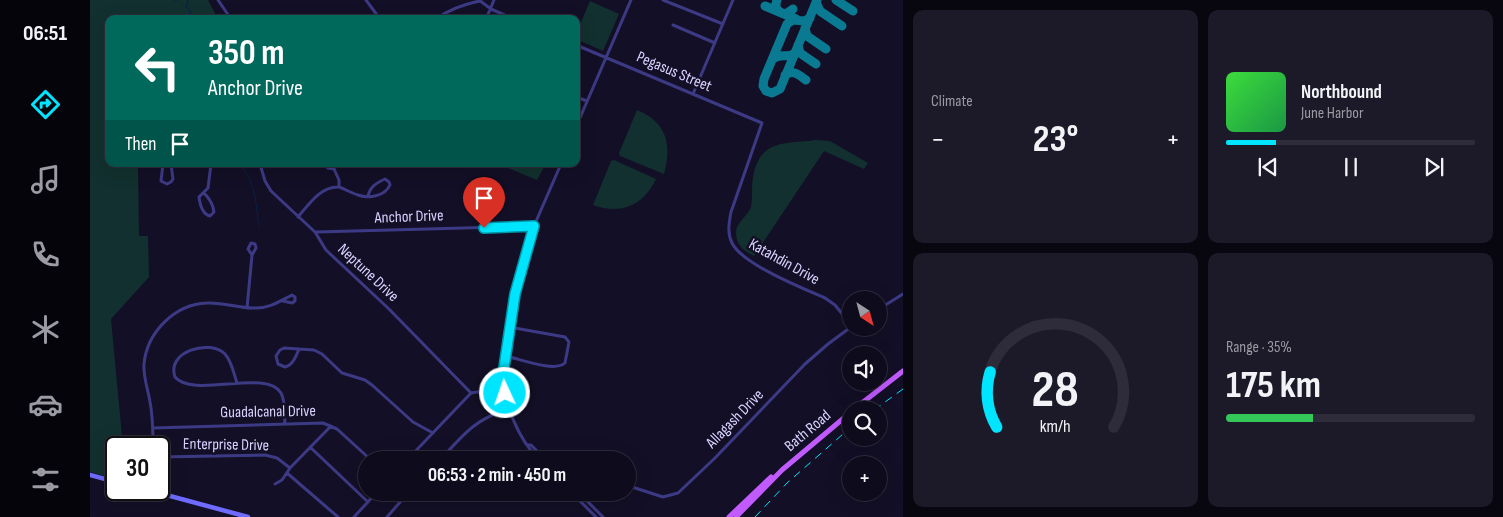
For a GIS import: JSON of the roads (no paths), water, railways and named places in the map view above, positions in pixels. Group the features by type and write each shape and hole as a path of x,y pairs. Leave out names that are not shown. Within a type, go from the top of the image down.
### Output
{"main road":[{"name":"Bath Road","path":"865,401 903,371"},
{"name":"Bath Road","path":"729,517 757,489 842,419"},
{"name":"Bath Road","path":"736,517 782,470"},
{"path":"90,475 105,479"},
{"path":"170,496 248,517"}],"street":[{"path":"218,0 228,15"},
{"path":"366,0 377,15"},
{"path":"442,15 451,9 479,0 490,9 504,15"},
{"path":"488,15 494,0"},
{"path":"580,118 631,0"},
{"path":"663,0 723,24"},
{"path":"693,94 733,0"},
{"path":"673,25 715,43"},
{"name":"Pegasus Street","path":"580,46 762,123"},
{"path":"580,98 587,101"},
{"name":"Katahdin Drive","path":"762,123 731,212 728,226 731,242 742,256 825,298 842,315"},
{"path":"162,167 161,180 167,184 173,179 171,167"},
{"path":"204,193 210,200 214,210 210,216 206,215 200,204 199,197 204,193 209,184 211,167"},
{"name":"Neptune Drive","path":"261,167 265,181 272,191 315,232 326,250 389,309 470,393"},
{"path":"327,167 334,169 339,180 339,187"},
{"path":"530,451 515,424 505,393 503,374 517,282 534,226 560,167"},
{"path":"298,217 308,204 323,191 330,188 339,187 359,196 368,196 376,196 388,189 389,182 385,179 379,182 371,188 368,196"},
{"name":"Anchor Drive","path":"315,232 534,226"},
{"path":"247,308 252,255"},
{"path":"888,304 903,294"},
{"path":"153,436 144,364 150,341 156,330 174,314 195,305 218,303 247,308 261,308 283,301"},
{"path":"505,356 558,367 565,363 569,342 565,337 509,327"},
{"name":"Allagash Drive","path":"636,488 663,497 678,493 708,465 805,364 842,333"},
{"path":"299,349 288,366 285,367 278,364 276,356 280,350 288,348 299,349 319,352 342,373 365,380 413,422 433,433"},
{"path":"237,383 228,357 215,349 195,350 184,354 178,358 174,365 175,377 186,384 268,383 275,386 284,399 284,424"},
{"path":"416,451 470,393 494,389"},
{"path":"492,415 502,404 505,393"},
{"path":"449,451 474,425 510,408"},
{"name":"Guadalcanal Drive","path":"153,428 318,423 331,426 340,431 362,451"},
{"path":"275,484 331,426"},
{"path":"528,445 536,451"},
{"path":"310,448 368,502 354,517"},
{"name":"Enterprise Drive","path":"170,457 265,455 277,458 290,468"},
{"path":"287,473 338,517"},
{"path":"387,517 401,501"},
{"path":"579,501 596,517"},
{"path":"587,501 603,517"}],"waterway":[{"path":"172,0 178,0"},
{"path":"187,0 186,7 190,10 191,15"},
{"path":"242,167 249,177 255,196 259,226"}],"railway":[{"path":"886,401 903,389"},
{"path":"755,517 787,483 842,435"}]}
